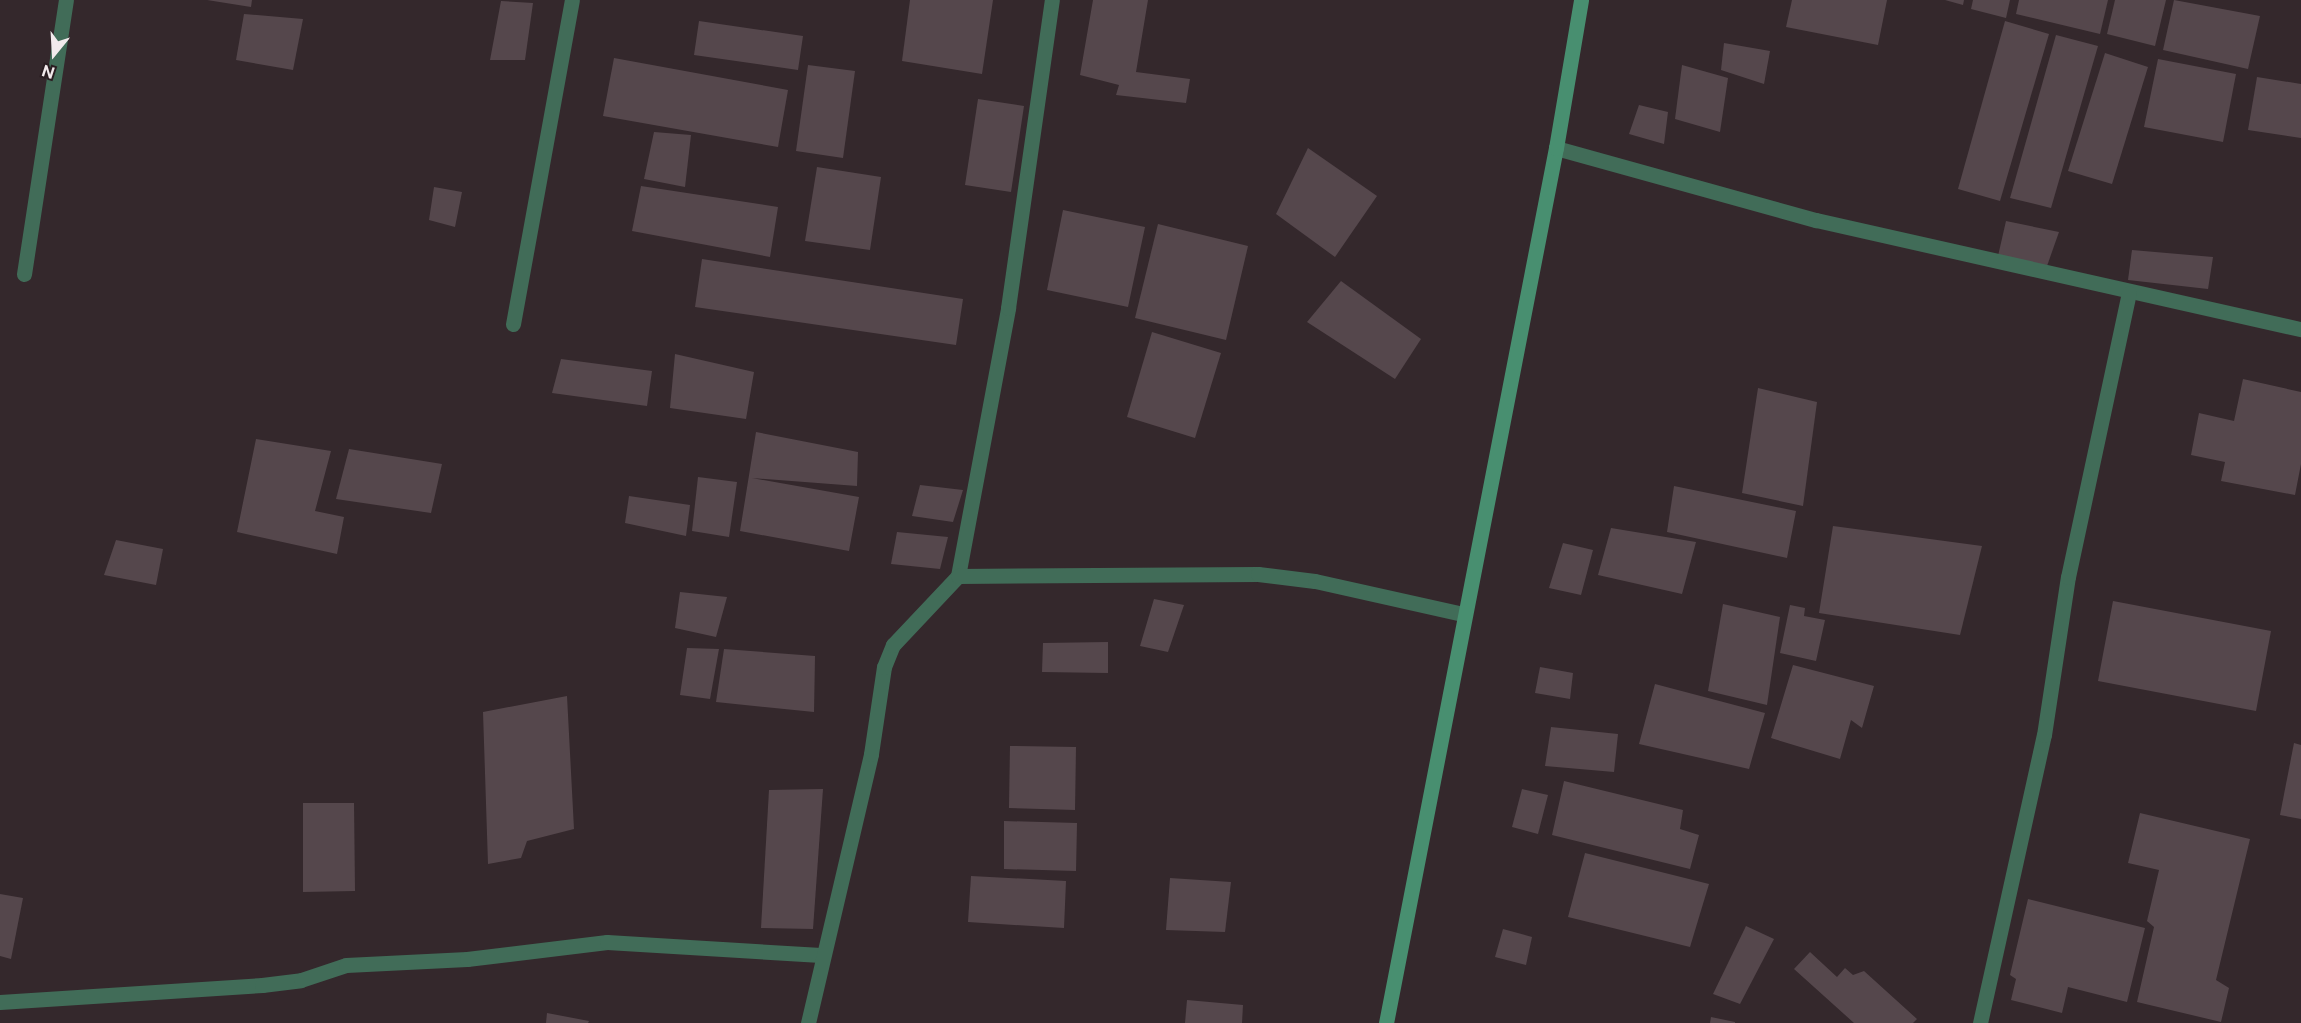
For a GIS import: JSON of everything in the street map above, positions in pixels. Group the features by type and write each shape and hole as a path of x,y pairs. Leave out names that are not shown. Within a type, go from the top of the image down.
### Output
{"street":[{"path":"24,274 66,0"},
{"path":"513,324 572,0"},
{"path":"808,1023 821,955 871,754 884,667 893,645 958,576 1008,308 1052,0"},
{"path":"1386,1023 1463,614 1556,148 1581,0"},
{"path":"1556,148 1816,220 2128,293 2301,329"},
{"path":"1980,1023 2044,735 2068,577 2128,293"},
{"path":"958,576 1258,574 1315,581 1463,614"},
{"path":"0,1002 262,986 301,980 346,965 467,959 588,943 644,942 711,950 821,955"}],"building":[{"path":"207,0 252,0 251,7"},
{"path":"910,0 993,0 982,74 902,61"},
{"path":"1093,0 1148,0 1136,72 1190,79 1186,103 1116,95 1119,85 1080,75"},
{"path":"1792,0 1887,0 1878,45 1786,27"},
{"path":"1945,0 1964,0 1963,5"},
{"path":"1973,0 2010,0 2006,18 1971,9"},
{"path":"2019,0 2108,0 2100,34 2016,14"},
{"path":"2115,0 2166,0 2155,46 2107,34"},
{"path":"2174,0 2260,16 2248,69 2163,50"},
{"path":"501,1 533,3 525,60 490,60"},
{"path":"244,14 303,19 293,70 236,60"},
{"path":"699,21 803,36 798,70 694,55"},
{"path":"2005,21 2049,34 2000,201 1958,189"},
{"path":"2056,35 2098,46 2051,208 2010,198"},
{"path":"1724,43 1770,51 1764,84 1721,70"},
{"path":"2105,53 2148,67 2112,184 2068,171"},
{"path":"614,58 788,90 778,147 603,116"},
{"path":"2158,59 2236,74 2223,142 2144,127"},
{"path":"808,65 855,71 843,158 796,151"},
{"path":"1682,65 1728,78 1720,132 1675,119"},
{"path":"2257,77 2301,84 2301,138 2248,130"},
{"path":"978,99 1024,106 1011,192 965,185"},
{"path":"1639,105 1668,112 1664,144 1629,134"},
{"path":"654,132 691,135 685,187 644,179"},
{"path":"1308,148 1377,196 1335,257 1276,214"},
{"path":"817,167 881,177 870,250 805,241"},
{"path":"641,186 778,207 770,257 632,231"},
{"path":"434,187 462,192 455,227 429,220"},
{"path":"1063,210 1145,227 1128,307 1047,290"},
{"path":"2006,221 2059,232 2047,266 1998,256"},
{"path":"1158,224 1248,246 1226,340 1135,318"},
{"path":"2132,250 2213,257 2208,289 2128,280"},
{"path":"702,259 963,299 956,345 695,307"},
{"path":"1341,281 1421,339 1395,379 1307,322"},
{"path":"1152,332 1221,353 1195,438 1127,417"},
{"path":"675,354 754,372 746,419 670,408"},
{"path":"561,359 652,371 647,406 552,393"},
{"path":"2243,379 2301,392 2301,464 2295,495 2221,481 2225,462 2191,455 2199,413 2234,421"},
{"path":"1758,388 1817,402 1803,506 1742,493"},
{"path":"756,432 858,452 857,486 752,478 859,497 849,551 740,531"},
{"path":"256,439 331,451 315,511 344,517 337,554 237,532"},
{"path":"349,449 442,464 431,513 336,499"},
{"path":"698,477 737,482 729,537 692,531"},
{"path":"920,485 963,490 953,522 912,516"},
{"path":"1674,486 1796,511 1787,558 1667,532"},
{"path":"629,496 690,505 686,536 625,523"},
{"path":"1833,526 1982,546 1960,635 1819,613"},
{"path":"1611,528 1696,542 1682,594 1598,575"},
{"path":"897,532 948,537 940,569 891,564"},
{"path":"116,540 163,549 156,585 104,575"},
{"path":"1563,543 1593,550 1581,595 1549,588"},
{"path":"680,592 727,597 716,637 675,628"},
{"path":"1154,599 1184,605 1168,652 1140,646"},
{"path":"2113,601 2271,631 2256,711 2098,681"},
{"path":"1723,604 1780,617 1767,705 1708,691"},
{"path":"1790,605 1805,608 1804,616 1825,620 1816,661 1780,653"},
{"path":"1108,642 1108,673 1042,672 1043,643"},
{"path":"687,648 719,649 710,699 680,695"},
{"path":"724,649 815,656 814,712 716,702"},
{"path":"1793,665 1874,686 1862,728 1851,720 1840,759 1771,738"},
{"path":"1540,667 1573,673 1570,699 1535,693"},
{"path":"1655,684 1765,713 1749,769 1639,744"},
{"path":"567,696 574,829 527,841 521,858 488,864 483,712"},
{"path":"1551,727 1618,734 1614,772 1545,766"},
{"path":"2294,743 2301,745 2301,819 2280,815"},
{"path":"1010,746 1076,747 1075,810 1009,808"},
{"path":"1564,781 1683,810 1680,829 1699,835 1690,869 1552,835"},
{"path":"823,789 813,929 761,928 769,790"},
{"path":"1522,789 1548,795 1538,834 1512,827"},
{"path":"303,803 354,803 355,891 303,892"},
{"path":"2140,813 2250,839 2216,980 2229,988 2221,1022 2137,1002 2154,927 2147,921 2159,870 2128,863"},
{"path":"1004,821 1077,823 1076,871 1004,869"},
{"path":"1585,853 1709,884 1690,947 1568,917"},
{"path":"971,876 1066,881 1064,928 968,922"},
{"path":"1170,878 1231,882 1225,932 1166,930"},
{"path":"0,894 23,898 11,959 0,956"},
{"path":"2028,899 2145,928 2127,1002 2068,987 2062,1013 2011,1000 2016,979 2010,975"},
{"path":"1746,926 1774,939 1740,1004 1713,994"},
{"path":"1503,929 1532,937 1526,965 1495,957"},
{"path":"1810,952 1837,977 1845,968 1853,975 1864,971 1917,1019 1913,1023 1854,1023 1794,969"},
{"path":"1187,1000 1243,1005 1242,1023 1185,1023"},
{"path":"547,1013 589,1021 588,1023 546,1023"},
{"path":"1711,1017 1735,1022 1735,1023 1710,1023"}]}
